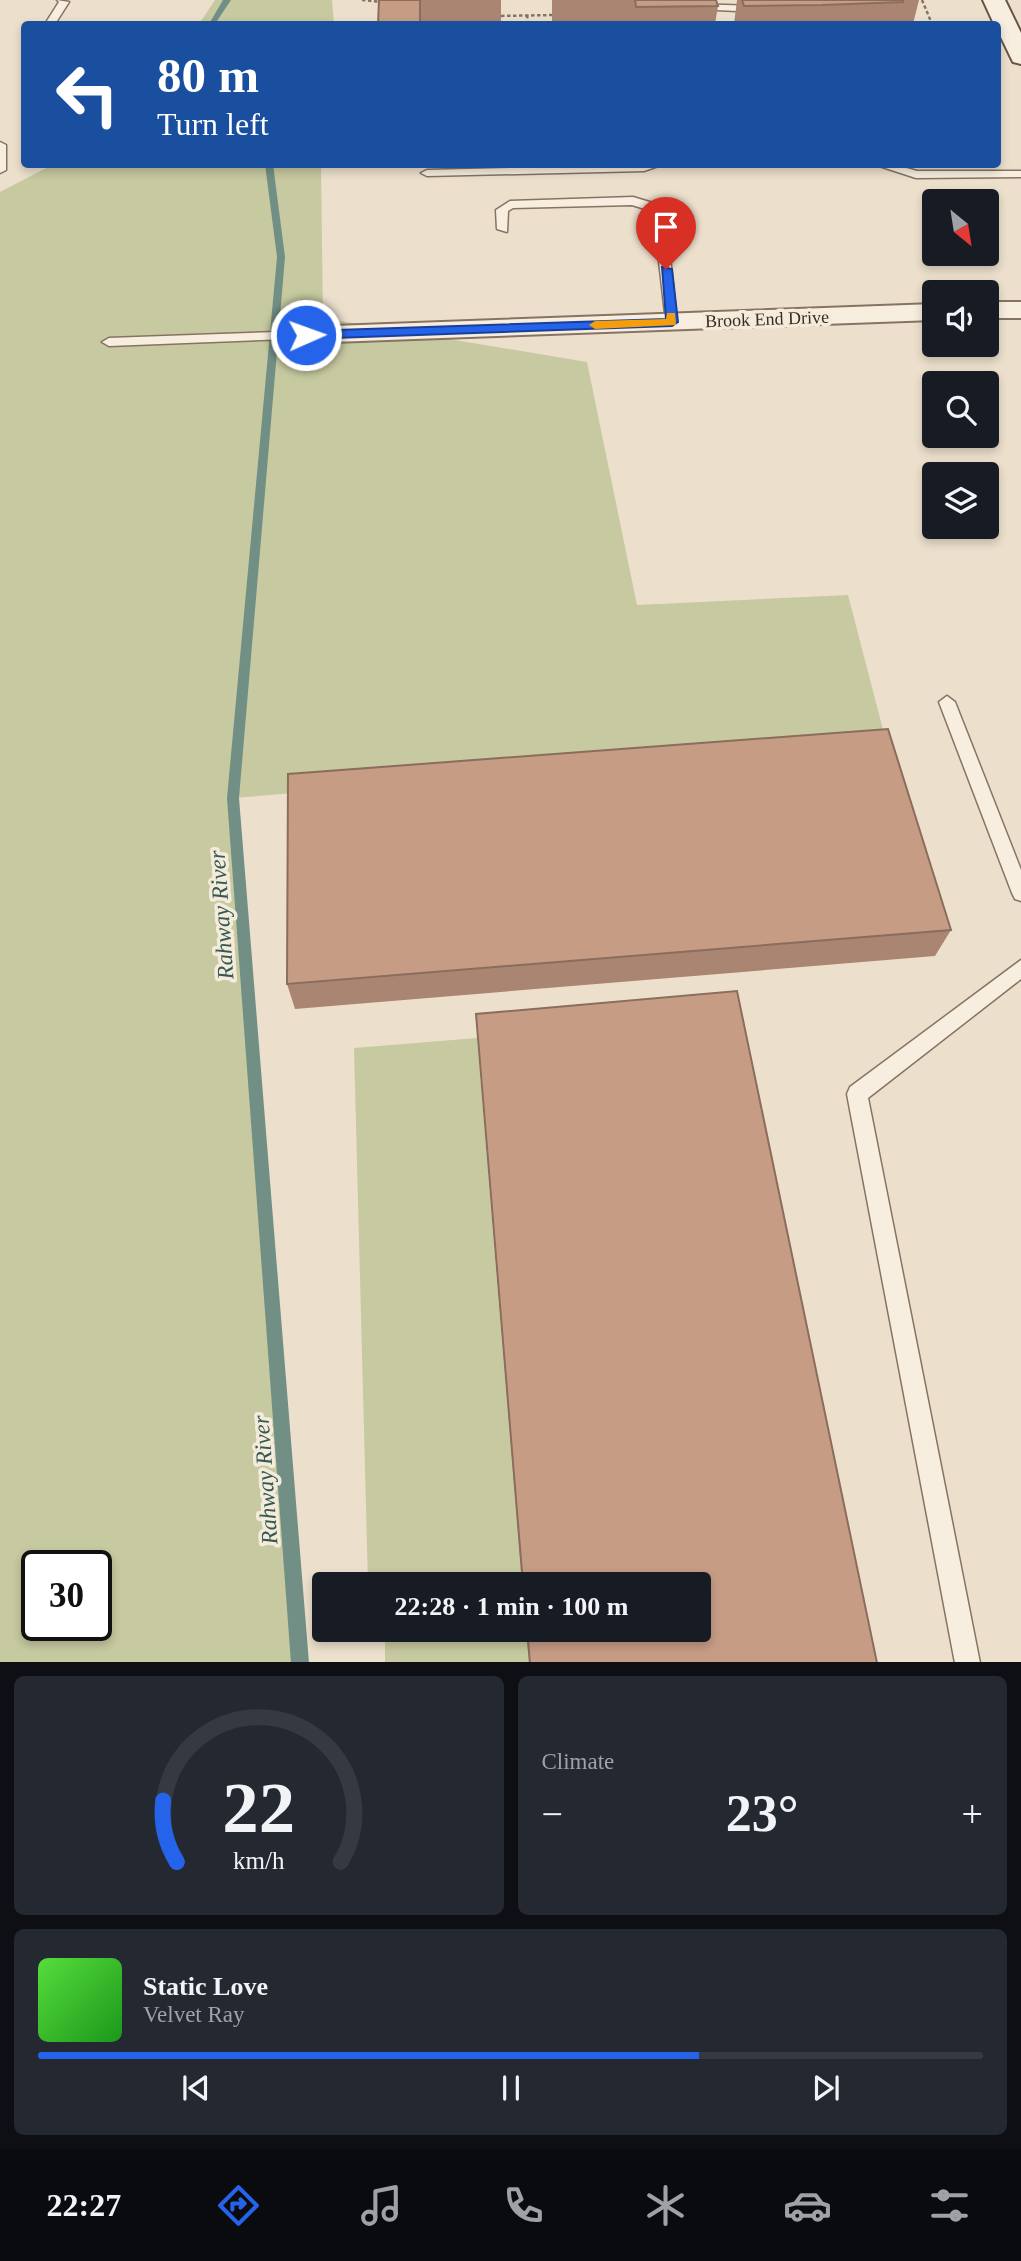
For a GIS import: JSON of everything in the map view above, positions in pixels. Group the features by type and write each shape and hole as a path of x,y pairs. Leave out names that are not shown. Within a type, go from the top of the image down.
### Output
{"main road":[{"path":"994,0 1021,57"}],"street":[{"path":"999,310 1021,310"},
{"name":"Brook End Drive","path":"306,335 922,312"}],"lane":[{"path":"52,21 64,2 62,0"},
{"path":"677,6 770,9"},
{"path":"0,145 0,170"},
{"path":"427,173 644,168"},
{"path":"892,168 916,175 1021,174"},
{"path":"503,229 502,210 510,205 633,201 649,206 660,217 672,322"},
{"path":"108,342 306,335"},
{"path":"947,702 1021,893"},
{"path":"968,1662 857,1094 1021,968"}],"path":[{"path":"362,0 391,5"},
{"path":"922,0 931,21"},
{"path":"527,15 528,21"},
{"path":"492,16 568,15"}],"green space":[{"path":"215,0 332,0 334,21 201,21"},
{"path":"46,168 321,168 323,318 587,362 637,605 848,595 887,745 233,798 300,1662 0,1662 0,192"},
{"path":"477,1038 521,1572 368,1572 354,1048"},
{"path":"385,1642 527,1642 529,1662 385,1662"}],"building":[{"path":"379,0 420,0 420,21 378,21"},
{"path":"635,0 716,0 718,6 636,7"},
{"path":"742,0 903,0 903,2 744,6"},
{"path":"888,729 951,930 287,984 288,774"},
{"path":"737,991 877,1662 530,1662 528,1642 711,1642 711,1572 522,1572 476,1014"}],"waterway":[{"name":"Rahway River","path":"214,21 227,0"},
{"name":"Rahway River","path":"270,168 281,257 233,798 300,1662"}],"slow traffic":[{"path":"595,325 672,322 671,315"}],"route":[{"path":"306,335 672,322 666,269"}]}
